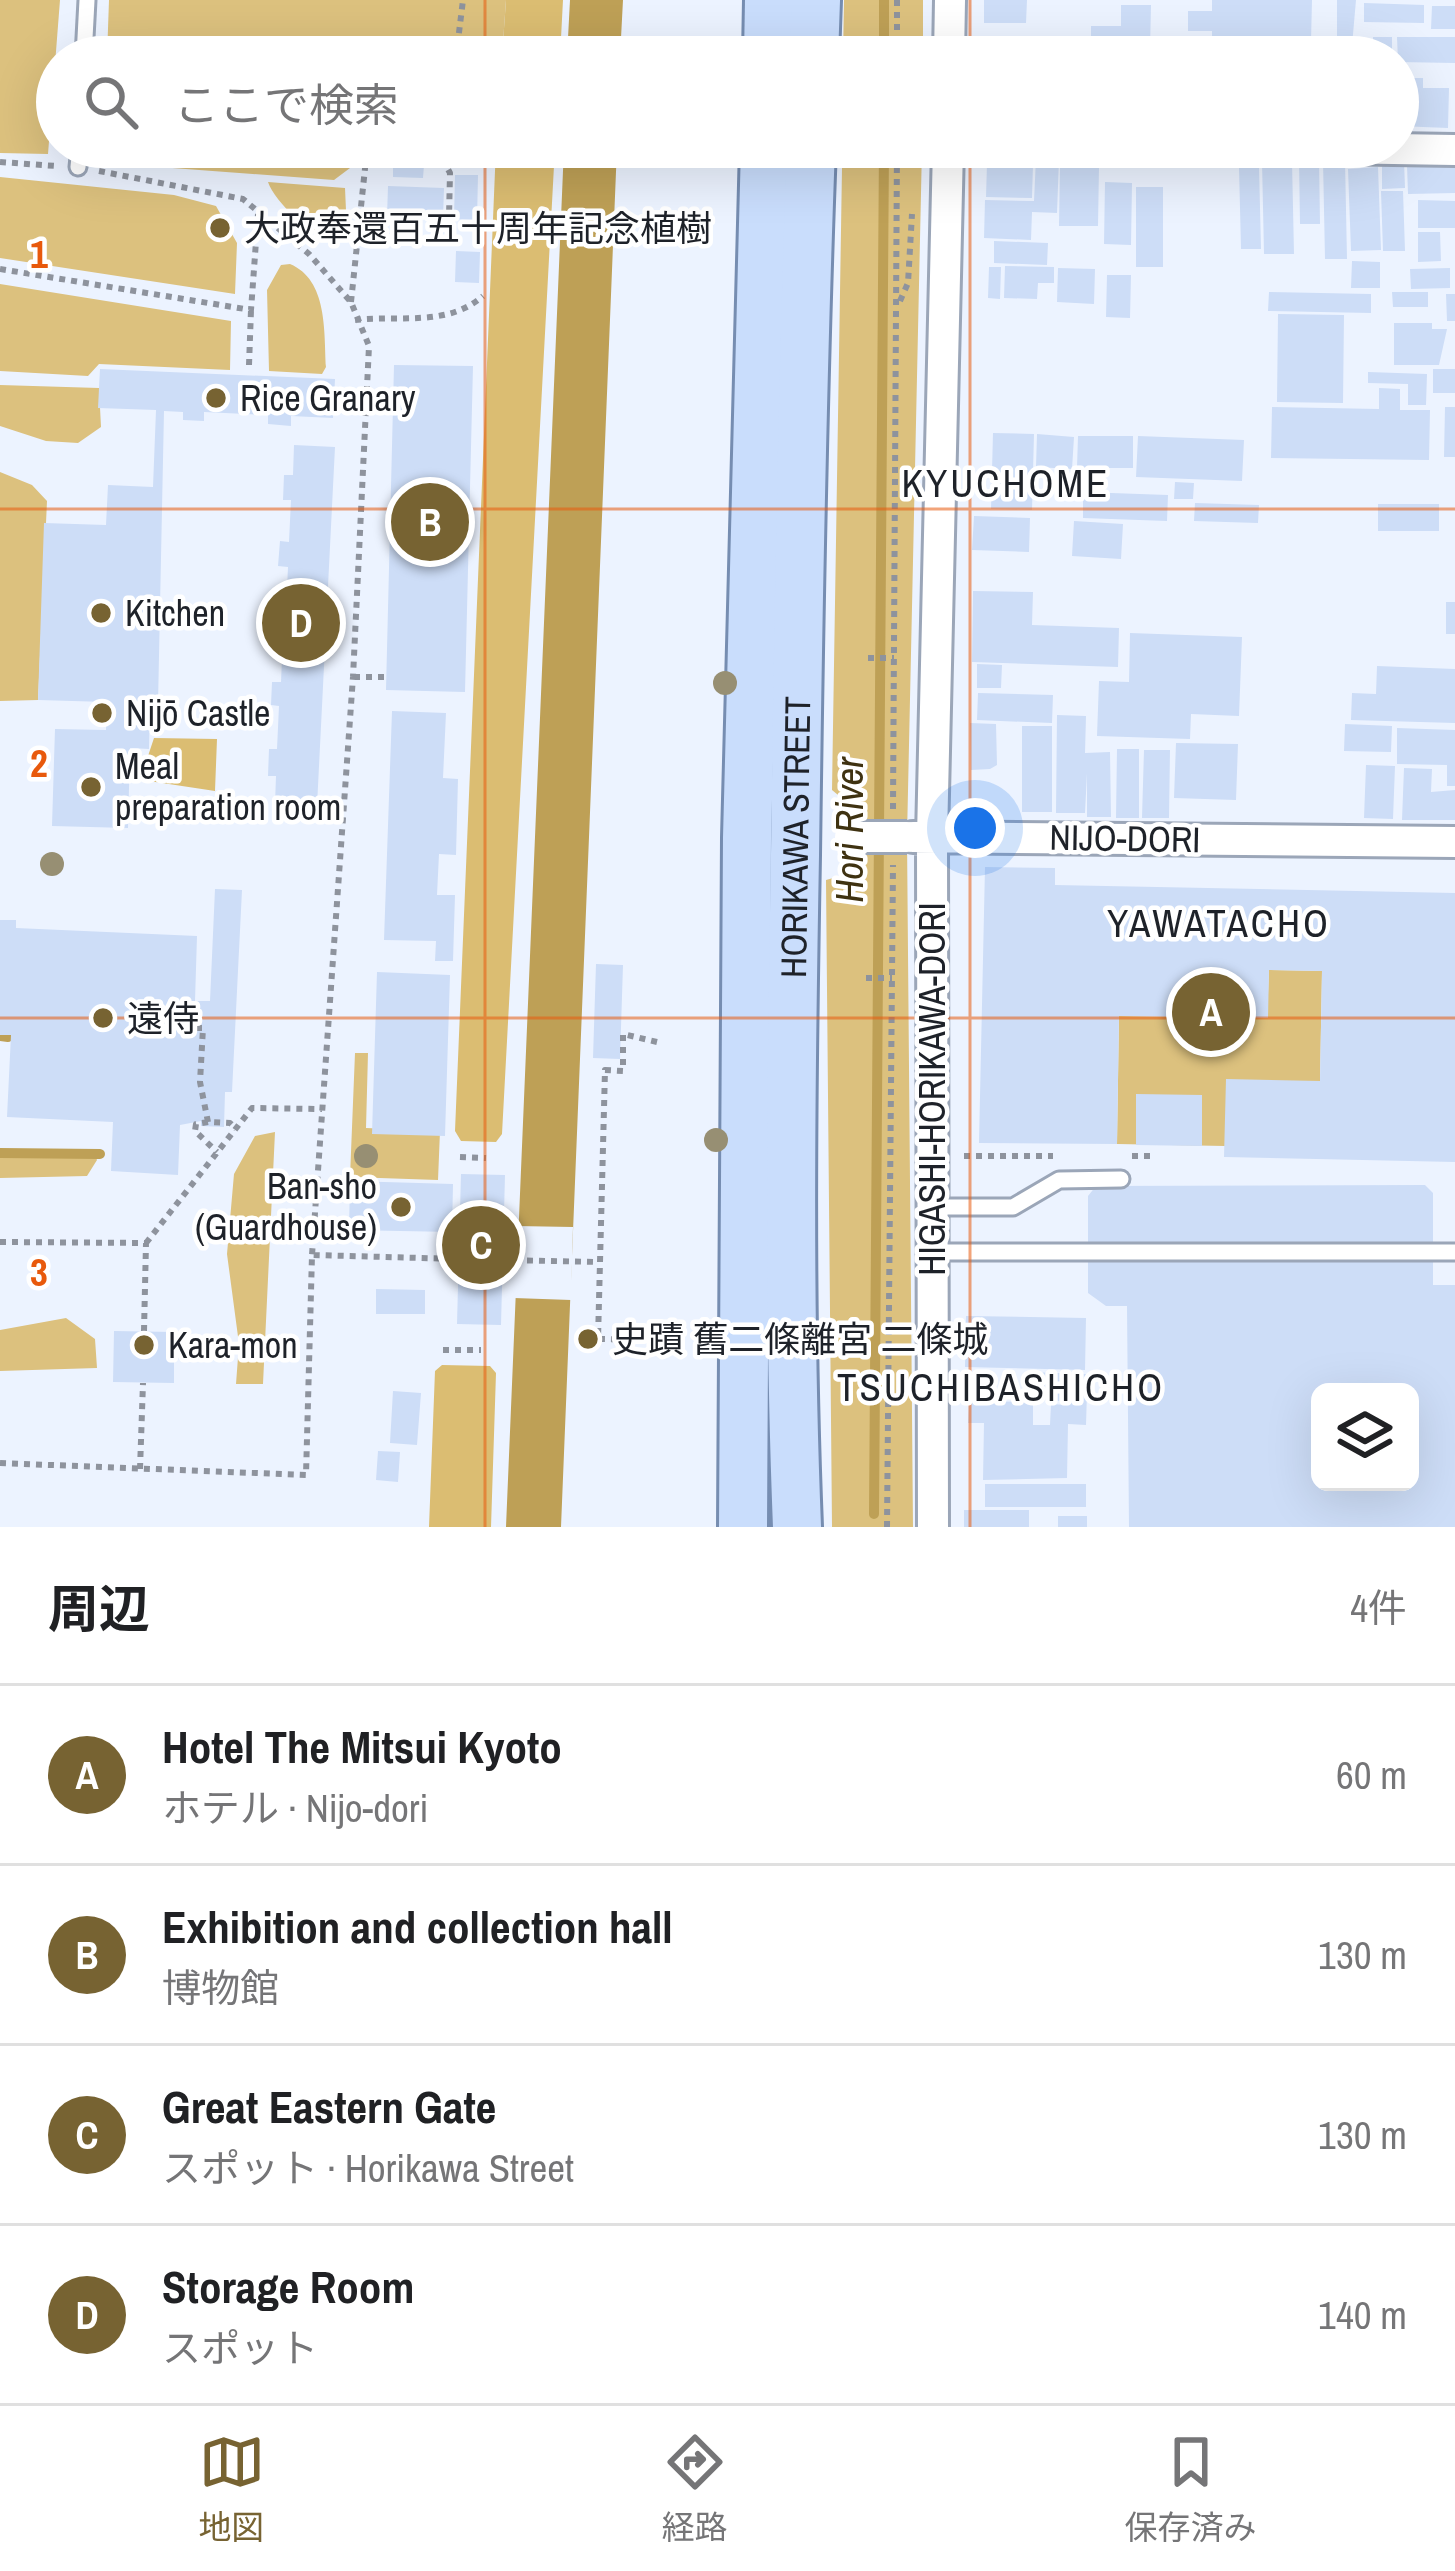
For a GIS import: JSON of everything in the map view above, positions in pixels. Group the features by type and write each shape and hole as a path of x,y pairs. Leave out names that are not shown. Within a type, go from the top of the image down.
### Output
{"main road":[{"path":"768,36 769,0"},
{"path":"815,36 816,0"},
{"name":"HORIKAWA STREET","path":"743,1527 747,816 764,168"},
{"name":"HORIKAWA STREET","path":"797,1527 791,1374 795,838 801,390 810,168"}],"street":[{"path":"949,36 950,0"},
{"path":"1419,149 1455,150"},
{"name":"HIGASHI-HORIKAWA-DORI","path":"933,1527 932,1207 910,828 946,168"},
{"name":"NIJO-DORI","path":"795,838 850,837 910,828 1455,842"}],"lane":[{"path":"85,36 87,0"},
{"path":"932,1207 1013,1207 1059,1180 1121,1179"},
{"path":"932,1252 1455,1252"}],"path":[{"path":"459,36 463,0"},
{"path":"897,0 897,36"},
{"path":"0,162 36,164"},
{"path":"83,168 243,199 309,254 351,302"},
{"path":"0,1463 306,1475 312,1255 353,677 369,346 351,302 364,168"},
{"path":"447,168 449,217"},
{"path":"897,168 894,658 910,828"},
{"path":"249,365 258,214"},
{"path":"898,305 908,283 912,216"},
{"path":"0,269 251,310"},
{"path":"355,320 443,318 468,309 483,296"},
{"path":"868,658 894,658"},
{"path":"353,677 386,677"},
{"path":"887,1527 892,875"},
{"path":"866,978 892,978"},
{"path":"196,1028 203,1028 200,1082 208,1122"},
{"path":"657,1042 623,1034 623,1071 605,1070 598,1339 664,1340"},
{"path":"144,1331 146,1244 252,1108 323,1109"},
{"path":"218,1153 196,1131 196,1124 230,1123 236,1129"},
{"path":"460,1157 486,1158"},
{"path":"0,1242 146,1244"},
{"path":"312,1255 459,1259"},
{"path":"503,1260 599,1262"},
{"path":"442,1350 481,1350"},
{"path":"140,1469 142,1383"}],"shaded area":[{"path":"0,0 60,0 57,36 36,36 36,154 0,153"},
{"path":"109,0 506,0 503,36 108,36"},
{"path":"506,0 563,0 561,36 503,36"},
{"path":"570,0 623,0 621,36 568,36"},
{"path":"844,0 923,0 923,36 843,36"},
{"path":"173,168 350,168 334,180"},
{"path":"495,168 554,168 502,1134 496,1142 461,1141 455,1131"},
{"path":"563,168 616,168 561,1527 506,1527"},
{"path":"842,168 922,168 907,837 913,1527 832,1527 826,880 851,873 849,804 832,790"},
{"path":"0,177 174,195 216,206 237,243 235,294 0,258"},
{"path":"268,182 345,188 347,233 342,240 333,240 310,229 288,211"},
{"path":"290,264 318,294 325,338 322,374 269,371 267,290 281,265"},
{"path":"0,284 231,321 230,370 99,364 88,376 0,371"},
{"path":"0,385 99,388 101,427 78,443 46,441 0,426"},
{"path":"0,472 32,485 47,501 38,700 0,701"},
{"path":"154,738 217,739 215,791 149,781 146,762"},
{"path":"1269,970 1322,971 1320,1081 1225,1146 1117,1144 1119,1016 1267,1018"},
{"path":"355,1053 368,1053 366,1128 440,1131 438,1180 350,1177"},
{"path":"275,1132 263,1384 236,1384 239,1344 227,1254 234,1174 255,1136"},
{"path":"0,1154 95,1155 97,1160 87,1176 0,1178"},
{"path":"66,1318 95,1339 97,1368 0,1371 0,1330"},
{"path":"442,1365 490,1366 496,1373 491,1527 429,1527 435,1371"}],"pier":[{"path":"516,1226 573,1227 571,1300 514,1298"}],"building":[{"path":"984,0 1027,0 1026,23 984,23"},
{"path":"1212,0 1312,0 1311,36 1212,36 1212,31 1188,31 1188,11 1212,11"},
{"path":"1337,0 1356,0 1353,36 1337,36"},
{"path":"1364,3 1424,5 1424,23 1364,22"},
{"path":"1121,5 1151,5 1150,36 1091,36 1091,26 1121,26"},
{"path":"1432,6 1455,6 1455,29 1431,29"},
{"path":"1419,37 1455,37 1455,63 1419,62"},
{"path":"1419,78 1423,78 1423,88 1449,88 1448,128 1419,127"},
{"path":"1455,164 1455,193 1408,194 1407,168"},
{"path":"393,168 424,168 423,178 393,177"},
{"path":"987,168 1033,168 1032,198 986,197"},
{"path":"1036,168 1059,168 1057,213 1032,212 1031,240 984,238 985,200 1034,201"},
{"path":"1060,168 1099,168 1098,226 1059,226"},
{"path":"1239,168 1259,168 1261,249 1241,249"},
{"path":"1262,168 1292,168 1294,254 1264,254"},
{"path":"1299,168 1319,168 1320,224 1300,224"},
{"path":"1323,168 1345,168 1347,259 1325,259"},
{"path":"1378,168 1381,250 1351,251 1348,169"},
{"path":"1382,168 1404,168 1405,188 1382,189"},
{"path":"455,175 478,175 477,220 454,219"},
{"path":"1105,182 1132,183 1131,245 1104,244"},
{"path":"388,186 444,188 443,218 387,217"},
{"path":"1136,187 1163,187 1163,267 1136,267"},
{"path":"1381,191 1403,191 1405,251 1383,251"},
{"path":"1418,200 1455,201 1455,228 1418,228"},
{"path":"1418,232 1440,232 1441,261 1418,262"},
{"path":"994,241 1048,243 1047,265 994,263"},
{"path":"456,251 480,252 479,283 455,282"},
{"path":"1352,261 1380,262 1380,288 1351,288"},
{"path":"1005,266 1054,267 1054,283 1038,283 1037,299 1004,298"},
{"path":"989,267 1001,267 1000,299 988,298"},
{"path":"1058,268 1095,269 1094,304 1057,302"},
{"path":"1450,268 1450,288 1411,289 1410,269"},
{"path":"1107,275 1131,275 1130,318 1106,317"},
{"path":"1269,292 1371,294 1371,313 1268,311"},
{"path":"1392,292 1428,292 1428,307 1393,307"},
{"path":"1446,294 1455,294 1455,321 1447,321"},
{"path":"1278,314 1344,315 1343,403 1277,402"},
{"path":"1394,323 1432,323 1432,329 1447,329 1439,365 1394,365"},
{"path":"394,365 473,366 465,692 386,690"},
{"path":"100,369 335,379 333,418 291,416 291,426 268,424 268,415 204,412 204,421 183,420 183,412 164,411 158,705 150,705 149,749 130,748 128,828 52,826 55,729 106,730 107,702 38,700 44,523 106,525 108,485 153,487 156,410 98,408"},
{"path":"1433,369 1455,369 1455,393 1433,393"},
{"path":"1368,372 1427,374 1426,405 1408,405 1408,384 1368,383"},
{"path":"1379,388 1400,389 1400,410 1430,410 1429,460 1271,458 1272,407 1379,409"},
{"path":"1445,407 1455,407 1455,457 1444,457"},
{"path":"993,433 1034,434 1032,510 991,509"},
{"path":"1037,434 1074,437 1072,469 1036,467"},
{"path":"1078,436 1133,436 1133,468 1077,468"},
{"path":"1138,436 1244,440 1242,481 1136,477"},
{"path":"294,445 335,447 317,806 275,804 276,776 268,776 269,749 277,749 279,706 271,705 272,682 281,682 283,634 275,634 276,611 286,611 288,567 278,566 280,541 289,542 291,500 283,500 284,475 293,475"},
{"path":"1175,482 1194,483 1193,499 1174,499"},
{"path":"1083,492 1168,495 1167,521 1083,518"},
{"path":"1195,503 1259,505 1258,523 1194,521"},
{"path":"1378,504 1439,504 1439,531 1378,531"},
{"path":"974,516 1030,518 1029,552 972,550"},
{"path":"1074,521 1123,524 1121,559 1072,556"},
{"path":"973,591 1033,592 1032,625 1119,628 1118,667 972,662"},
{"path":"1446,602 1455,602 1455,634 1446,634"},
{"path":"1130,633 1242,637 1239,716 1191,714 1190,739 1097,736 1099,681 1129,682"},
{"path":"977,664 1002,665 1001,688 977,688"},
{"path":"1377,666 1455,669 1455,723 1351,720 1352,693 1376,694"},
{"path":"978,693 1053,695 1052,723 977,720"},
{"path":"392,711 446,713 443,778 458,779 456,855 439,854 437,895 455,895 453,961 435,961 436,941 384,940"},
{"path":"1057,715 1086,716 1085,753 1110,752 1111,817 1087,817 1087,773 1085,813 1056,813"},
{"path":"970,723 996,724 997,765 990,769 971,770"},
{"path":"1345,724 1392,726 1391,752 1344,751"},
{"path":"1022,726 1052,726 1052,812 1022,812"},
{"path":"1397,728 1455,730 1455,786 1447,786 1447,765 1397,764"},
{"path":"1176,743 1238,744 1236,800 1174,798"},
{"path":"1117,749 1139,749 1139,818 1116,818"},
{"path":"1144,750 1170,750 1169,818 1142,818"},
{"path":"1366,765 1395,766 1393,819 1364,818"},
{"path":"1404,768 1432,769 1431,792 1455,790 1455,820 1402,820"},
{"path":"985,867 1055,868 1055,885 1455,893 1455,1162 1224,1157 1226,1079 1320,1081 1322,971 1269,970 1268,1018 1119,1016 1117,1144 979,1143"},
{"name":"遠侍","path":"215,889 242,890 232,1092 225,1092 224,1127 201,1126 201,1121 180,1125 178,1175 111,1171 113,1122 7,1117 11,1035 0,1035 0,920 16,920 16,928 197,936 195,1001 210,1001"},
{"path":"596,964 623,965 620,1059 593,1058"},
{"path":"377,972 450,975 445,1136 372,1134"},
{"path":"1136,1094 1202,1095 1202,1146 1136,1145"},
{"path":"461,1174 505,1175 501,1325 457,1324"},
{"name":"Ban-sho (Guardhouse)","path":"350,1181 453,1184 452,1232 349,1230"},
{"path":"1425,1185 1433,1193 1433,1285 1455,1285 1455,1527 1129,1527 1127,1306 1106,1306 1088,1293 1088,1196 1096,1186"},
{"path":"376,1289 425,1290 425,1314 376,1314"},
{"path":"966,1316 1086,1318 1085,1370 965,1367"},
{"name":"Kara-mon","path":"114,1331 174,1332 174,1383 113,1382"},
{"path":"1028,1372 1086,1374 1086,1388 1062,1387 1062,1401 1027,1400"},
{"path":"393,1391 421,1393 417,1445 390,1443"},
{"path":"1067,1392 1087,1392 1086,1425 1068,1424 1067,1478 983,1480 984,1423 968,1423 969,1401 1033,1402 1033,1425 1050,1425 1051,1404 1067,1405"},
{"path":"378,1451 400,1452 398,1482 376,1480"},
{"path":"985,1484 1086,1484 1086,1507 985,1507"},
{"path":"964,1510 1029,1510 1029,1527 964,1527"},
{"path":"1058,1516 1087,1516 1087,1527 1058,1527"}],"waterway":[{"name":"Hori River","path":"884,0 884,36"},
{"name":"Hori River","path":"874,1514 884,168"},
{"path":"0,1036 8,1037"},
{"path":"0,1153 100,1154"}],"place":[{"name":"大政奉還百五十周年記念植樹","path":"220,228"},
{"name":"Rice Granary","path":"216,398"},
{"name":"Exhibition and collection hall","path":"430,522"},
{"name":"Kitchen","path":"101,613"},
{"name":"Storage Room","path":"301,623"},
{"name":"Nijō Castle","path":"102,713"},
{"name":"Meal preparation room","path":"91,787"},
{"name":"Hotel The Mitsui Kyoto","path":"1211,1012"},
{"name":"遠侍","path":"103,1018"},
{"name":"Ban-sho (Guardhouse)","path":"401,1207"},
{"name":"Great Eastern Gate","path":"481,1245"},
{"name":"史蹟 舊二條離宮 二條城","path":"588,1339"},
{"name":"Kara-mon","path":"144,1345"}],"district":[{"name":"KYUCHOME","path":"1006,483"},
{"name":"YAWATACHO","path":"1219,923"},
{"name":"TSUCHIBASHICHO","path":"1001,1387"}]}
